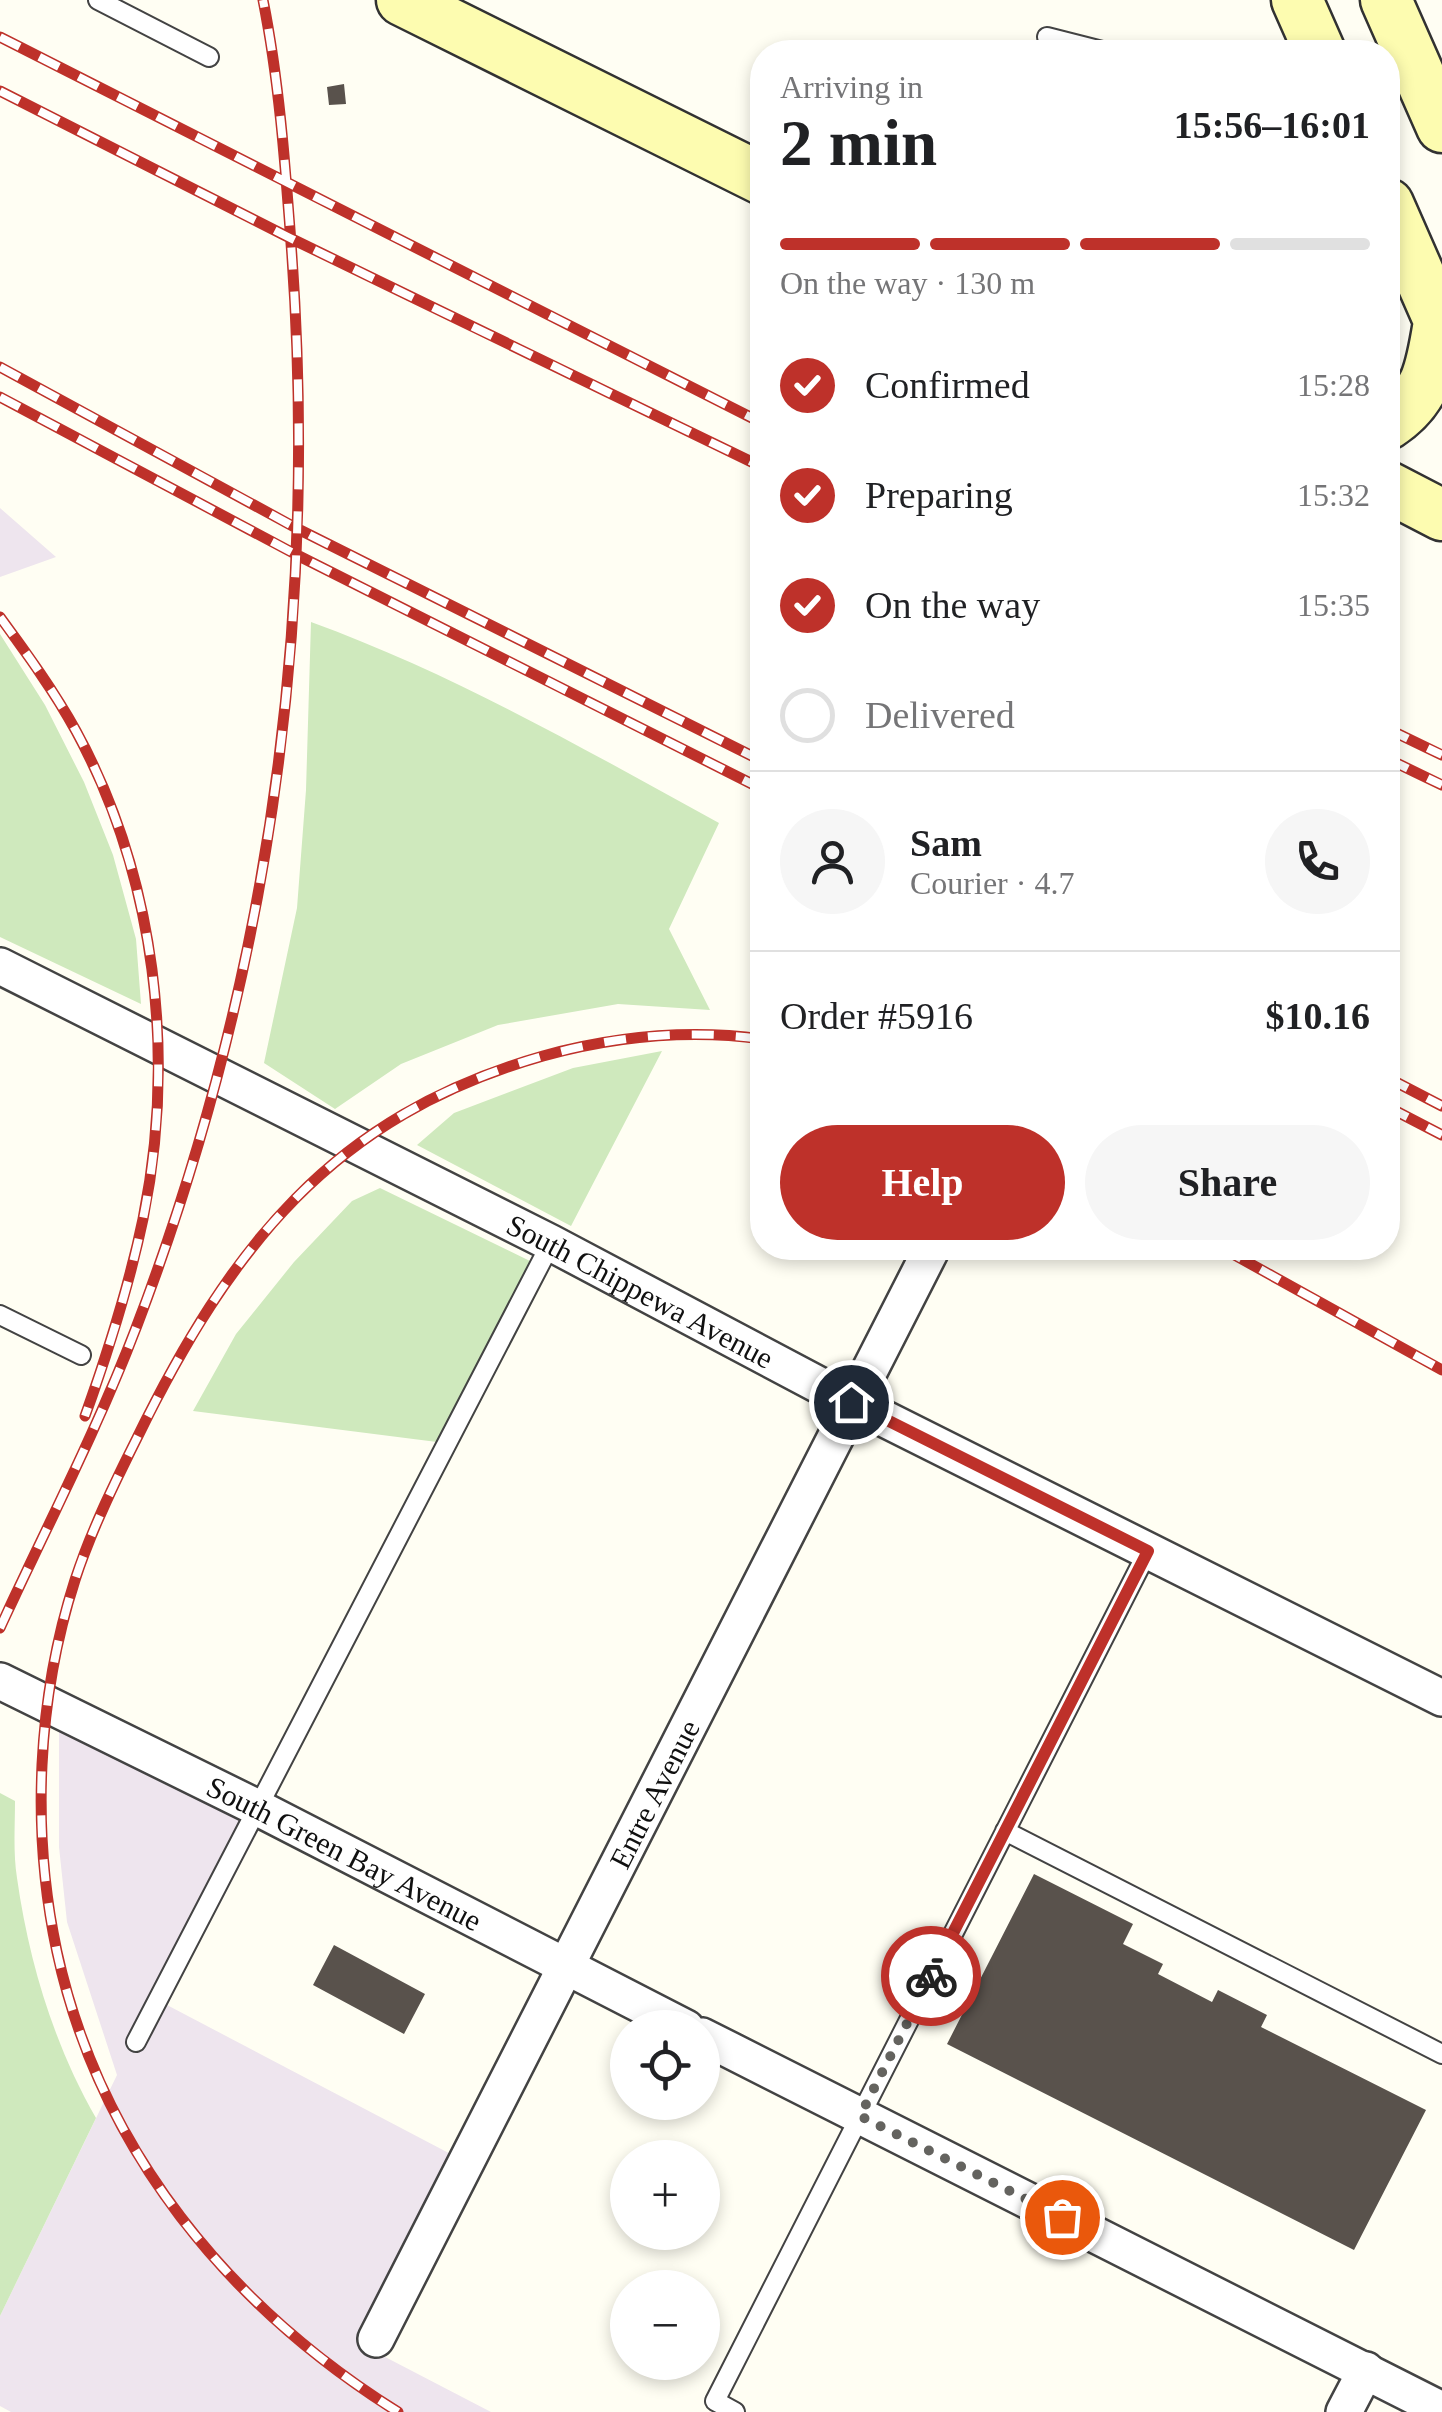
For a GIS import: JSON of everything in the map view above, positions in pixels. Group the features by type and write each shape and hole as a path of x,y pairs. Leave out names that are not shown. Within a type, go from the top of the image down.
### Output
{"main road":[{"path":"402,0 750,172"},
{"path":"1297,0 1315,40"},
{"path":"1386,0 1423,67 1442,126"},
{"path":"1400,231 1441,324 1430,376 1411,405 1400,414"},
{"path":"1400,494 1442,516"}],"street":[{"name":"South Chippewa Avenue","path":"0,966 551,1243 851,1402 1442,1698"},
{"name":"Entre Avenue","path":"376,2339 926,1260"},
{"name":"South Green Bay Avenue","path":"0,1682 258,1808 651,2010"},
{"path":"720,2045 1442,2410"},
{"path":"1344,2412 1366,2370"}],"lane":[{"path":"98,0 209,58"},
{"path":"1046,36 1061,40"},
{"path":"136,2042 551,1243"},
{"path":"0,1315 80,1355"},
{"path":"735,2412 715,2401 1148,1551"},
{"path":"1005,1832 1442,2054"}],"shaded area":[{"path":"0,508 56,557 0,577"},
{"path":"59,1720 264,1820 167,2005 462,2160 364,2346 491,2412 11,2412 0,2406 0,2316 117,2075 67,1922 59,1847"}],"green space":[{"path":"311,622 468,689 719,823 669,929 710,1010 618,1004 498,1025 401,1064 335,1109 264,1063 297,908 306,790"},
{"path":"0,634 45,705 84,782 113,855 136,939 141,1004 0,937"},
{"path":"662,1051 571,1226 417,1145 454,1113 573,1068"},
{"path":"380,1188 530,1261 437,1442 193,1411 236,1334 294,1262 352,1201"},
{"path":"0,1793 15,1801 16,1869 36,1972 68,2062 96,2118 0,2316"}],"building":[{"path":"344,84 346,104 329,105 327,87"},
{"path":"1034,1874 1133,1924 1123,1944 1163,1964 1158,1974 1212,2002 1218,1990 1267,2015 1261,2027 1426,2110 1354,2250 947,2044"},
{"path":"334,1945 425,1994 404,2034 313,1985"}],"railway":[{"path":"0,1628 121,1366 182,1196 221,1063 251,929 274,794 290,658 297,521 298,382 284,152 263,0"},
{"path":"0,37 750,417"},
{"path":"0,91 290,238 750,461"},
{"path":"0,367 298,529 750,755"},
{"path":"0,397 297,555 750,783"},
{"path":"0,617 68,716 103,787 125,846 152,969 158,1095 153,1157 131,1269 85,1416"},
{"path":"1400,735 1442,755"},
{"path":"1400,765 1442,785"},
{"path":"398,2412 280,2324 228,2273 181,2217 139,2157 105,2093 77,2024 57,1952 44,1859 42,1765 52,1671 62,1625 81,1562 111,1490 172,1369 251,1249 296,1198 346,1153 404,1114 469,1082 543,1056 652,1036 750,1038"},
{"path":"1400,1084 1442,1106"},
{"path":"1400,1113 1442,1135"},
{"path":"1244,1260 1442,1370"}],"way so far":[{"path":"931,1976 860,2116 1062,2217"}],"route":[{"path":"851,1402 1148,1551 931,1976"}]}
